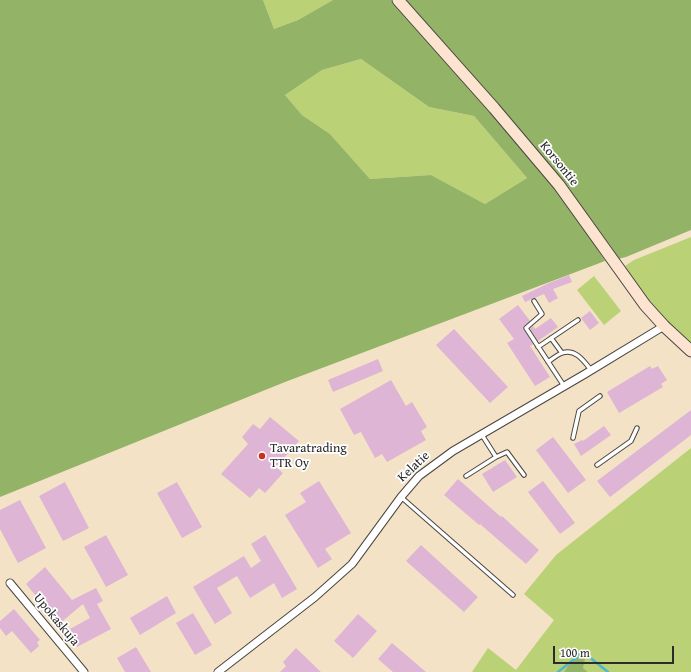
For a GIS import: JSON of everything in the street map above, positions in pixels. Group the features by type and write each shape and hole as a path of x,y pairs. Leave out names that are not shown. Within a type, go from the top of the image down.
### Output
{"main road":[{"name":"Korsontie","path":"398,0 494,108 559,185 645,305 664,326 691,350"}],"street":[{"name":"Kelatie","path":"218,672 315,597 352,564 401,497 419,476 448,453 664,326"},
{"name":"Upokaskuja","path":"10,583 84,672"}],"lane":[{"path":"534,301 542,314 526,328 564,386"},
{"path":"538,347 578,320"},
{"path":"551,338 562,353"},
{"path":"548,362 562,353 569,352 576,354 591,370"},
{"path":"573,438 579,411 600,396"},
{"path":"597,465 631,441 637,428"},
{"path":"481,434 496,457"},
{"path":"466,476 496,457 507,452 524,475"},
{"path":"401,497 513,595"}],"green space":[{"path":"0,0 263,0 274,29 298,20 333,0 391,0 552,185 582,225 605,261 285,382 0,497","holes":["361,59 429,107 474,116 527,178 485,204 431,175 370,179 330,134 302,115 285,95 322,70"]},
{"path":"263,0 333,0 298,20 274,29"},
{"path":"405,0 691,0 691,230 618,259 612,248 573,195"},
{"path":"361,59 429,107 474,116 527,178 485,204 431,175 370,179 330,134 302,115 285,95 322,70"},
{"path":"691,237 691,343 666,322 640,290 625,266 634,260"},
{"path":"594,276 621,311 604,325 577,290"},
{"path":"691,448 691,672 588,672 583,668 577,652 564,672 472,672 488,648 516,670 554,620 524,594 556,555"},
{"path":"577,652 585,659 583,668 588,672 564,672"}],"building":[{"path":"569,275 572,282 553,289 558,298 549,303 544,294 525,302 522,296"},
{"path":"518,305 530,321 523,328 533,344 530,346 550,377 535,386 507,343 514,339 499,319"},
{"path":"590,311 599,323 590,330 581,318"},
{"path":"551,318 558,327 538,341 530,329 533,326 535,329"},
{"path":"454,329 508,387 490,403 436,345"},
{"path":"378,359 383,371 333,392 328,380"},
{"path":"650,366 652,369 658,366 667,380 661,384 663,387 619,413 607,392"},
{"path":"391,380 406,406 412,402 427,427 421,431 426,440 387,462 382,454 375,458 361,432 354,435 340,409"},
{"path":"691,410 691,435 610,497 597,481"},
{"name":"Tavaratrading TTR Oy","path":"270,417 299,441 276,467 283,473 265,493 259,488 250,498 221,474 248,444 242,437 253,424 260,429"},
{"path":"604,426 611,435 581,456 574,444 582,440 583,441"},
{"path":"553,437 586,480 568,493 536,450"},
{"path":"505,460 517,477 493,492 482,474"},
{"path":"458,479 539,550 526,564 444,495"},
{"path":"319,481 351,533 325,549 332,559 318,568 285,515 306,502 300,493"},
{"path":"543,481 575,523 560,534 528,492"},
{"path":"65,482 89,528 63,541 39,496"},
{"path":"177,482 202,527 182,538 157,493"},
{"path":"20,500 46,548 18,563 0,529 0,510"},
{"path":"106,535 128,575 106,587 84,547"},
{"path":"265,535 297,589 282,598 274,583 250,598 237,576 217,588 232,613 215,624 193,587 244,556 251,568 261,561 251,544"},
{"path":"421,545 478,597 464,612 406,561"},
{"path":"45,567 72,600 96,588 103,601 97,604 111,629 77,647 68,630 90,618 83,604 59,624 26,584"},
{"path":"167,596 176,613 140,635 130,618"},
{"path":"14,609 40,640 37,642 39,646 31,653 12,631 6,636 0,628 0,621"},
{"path":"193,613 212,645 195,655 176,623"},
{"path":"358,614 377,631 353,658 334,641"},
{"path":"392,643 426,672 393,672 378,659"},
{"path":"136,647 151,672 125,672 117,658"},
{"path":"296,648 321,672 280,672 286,666 283,662"}],"waterway":[{"path":"558,672 583,652 608,672"}],"place":[{"name":"Tavaratrading TTR Oy","path":"262,456"}]}
